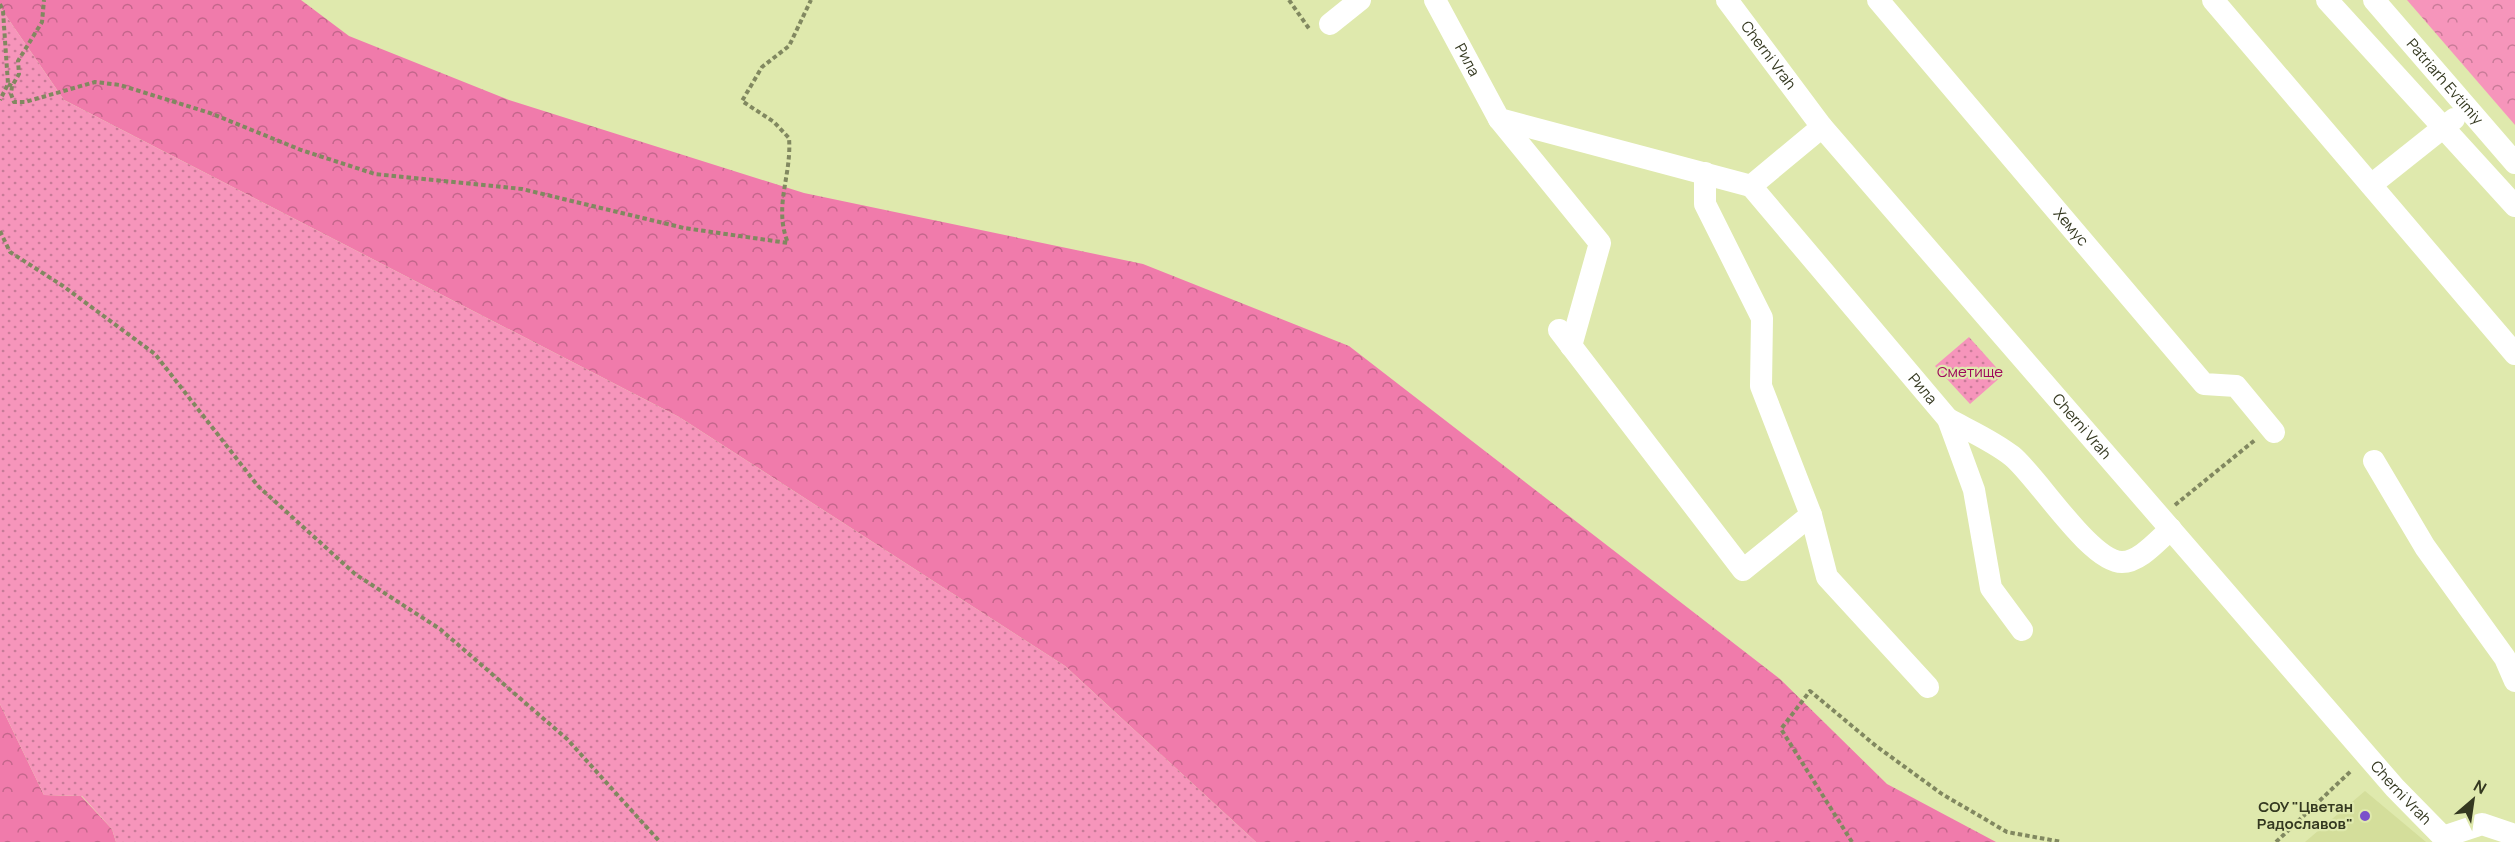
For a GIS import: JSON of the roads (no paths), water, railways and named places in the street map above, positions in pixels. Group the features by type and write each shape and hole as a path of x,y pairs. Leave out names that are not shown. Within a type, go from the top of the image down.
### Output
{"street":[{"path":"1330,24 1360,0"},
{"name":"Рила","path":"1435,0 1499,119 1600,243 1565,338 1743,570 1811,514"},
{"name":"Cherni Vrah","path":"1727,0 1822,127 2367,756 2445,839"},
{"name":"Хемус","path":"1878,0 2204,384 2236,386 2272,430"},
{"path":"2213,0 2515,354"},
{"path":"2327,0 2442,129 2515,206"},
{"name":"Patriarh Evtimiy","path":"2374,0 2515,163"},
{"path":"2371,185 2468,108"},
{"path":"1499,119 1751,186 1822,127"},
{"path":"1705,173 1706,204 1762,318 1761,386 1811,514 1827,578 1928,687"},
{"name":"Рила","path":"1751,186 1948,419 1974,490 1991,588 2022,630"},
{"path":"1948,419 2013,457 2077,531 2114,561 2126,562 2137,558 2166,523"},
{"path":"2374,461 2425,547 2505,658 2515,681"},
{"path":"2445,839 2482,824 2515,835"}],"place":[{"name":"СОУ \"Цветан Радославов\"","path":"2365,816"}],"park label":[{"name":"Сметище","path":"1970,372"}]}
